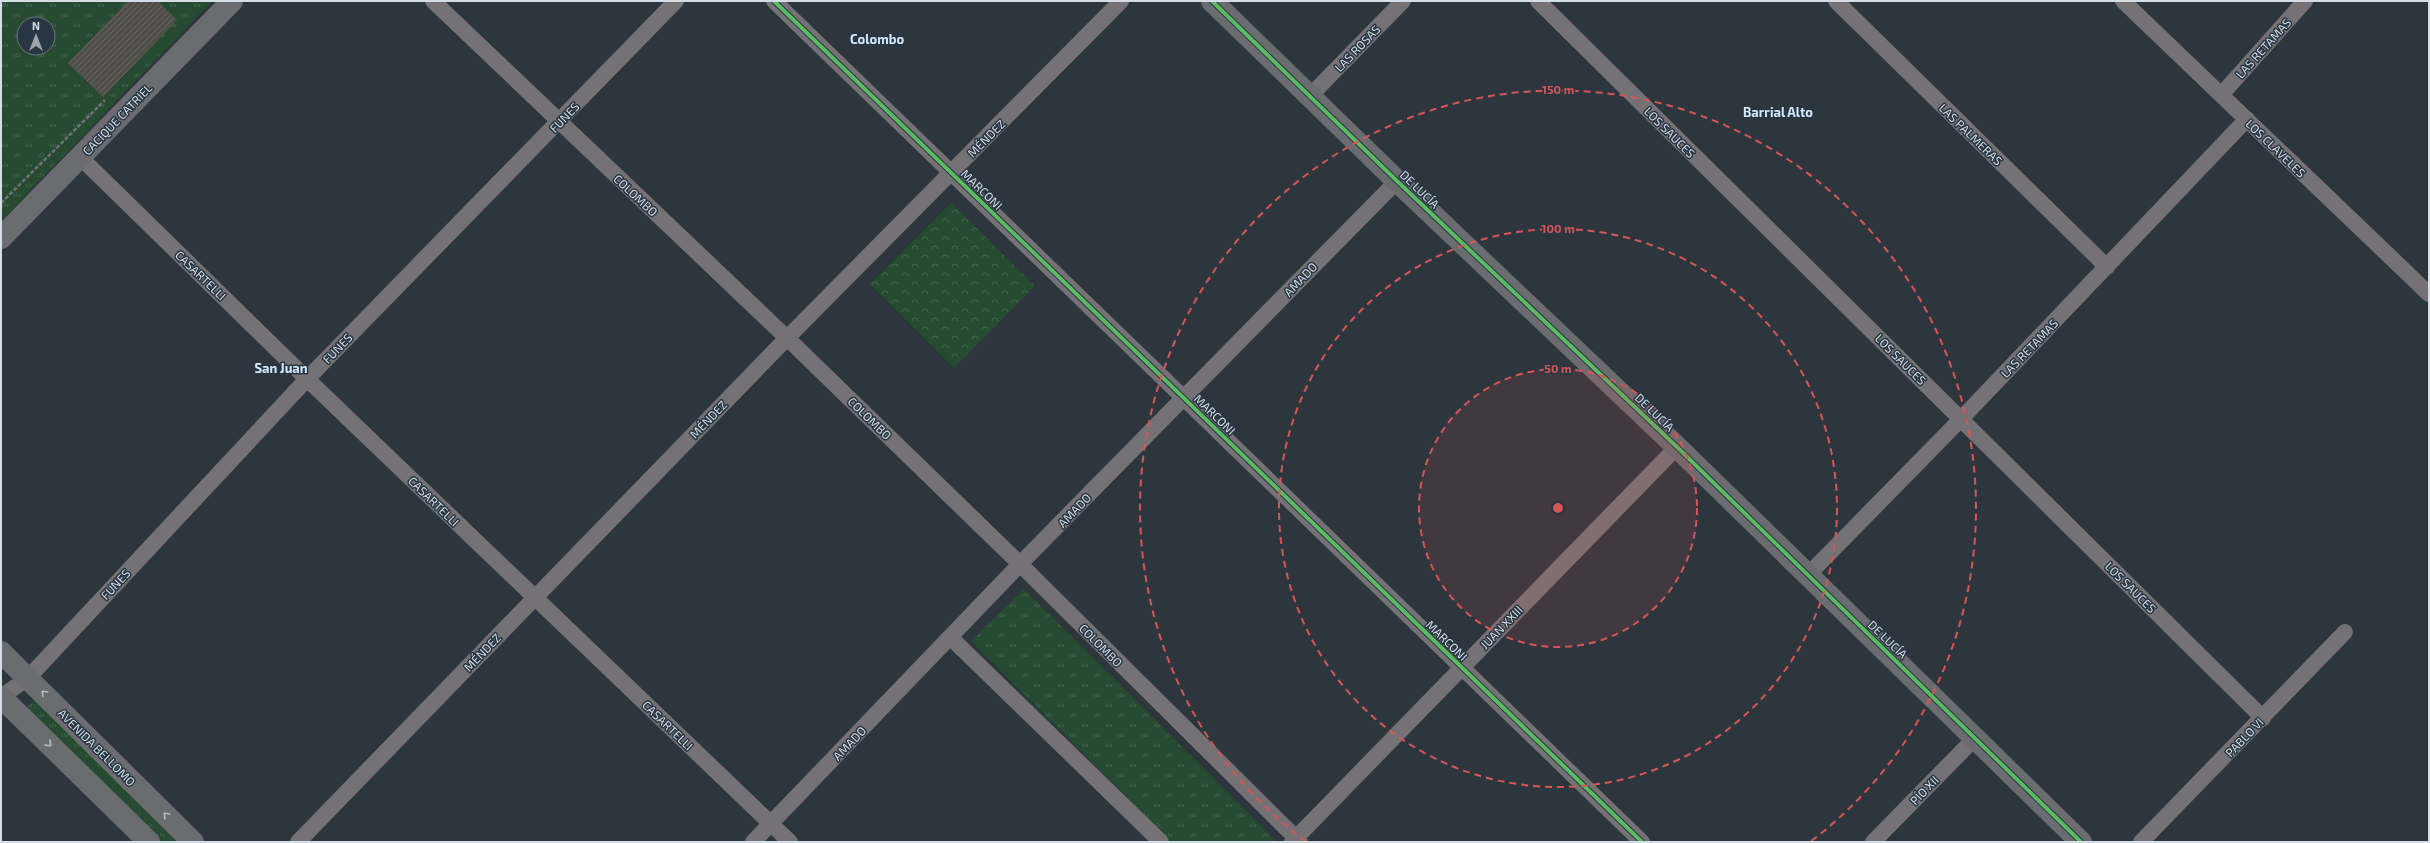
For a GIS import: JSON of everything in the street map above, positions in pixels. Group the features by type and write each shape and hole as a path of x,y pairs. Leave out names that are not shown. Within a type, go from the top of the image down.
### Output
{"street":[{"name":"CACIQUE CATRIEL","path":"1,238 232,1"},
{"name":"COLOMBO","path":"433,1 787,338 1020,564 1296,841"},
{"name":"FUNES","path":"1,697 28,678 307,379 676,1"},
{"name":"MARCONI","path":"774,1 1642,842"},
{"name":"MÉNDEZ","path":"298,842 787,338 1121,1"},
{"name":"DE LUCÍA","path":"1212,1 1311,95 1397,181 1677,447 2082,842"},
{"name":"LAS ROSAS","path":"1311,95 1403,1"},
{"name":"LOS SAUCES","path":"1538,1 2263,718"},
{"name":"LAS PALMERAS","path":"1836,1 2106,267"},
{"name":"LOS CLAVELES","path":"2123,1 2429,294"},
{"name":"LAS RETAMAS","path":"2221,95 2305,1"},
{"name":"LAS RETAMAS","path":"1808,575 1962,419 2246,119"},
{"name":"CASARTELLI","path":"80,157 307,379 790,842"},
{"name":"AMADO","path":"753,842 1020,564 1397,181"},
{"name":"JUAN XXIII","path":"1296,841 1677,447"},
{"name":"PABLO VI","path":"2142,842 2345,632"},
{"path":"950,637 1161,842"},
{"name":"AVENIDA BELLOMO","path":"1,652 193,842"},
{"path":"1,697 149,842"},
{"name":"PÍO XII","path":"1873,842 1975,738"}],"green space":[{"path":"1,1 212,1 1,221"},
{"path":"951,203 1035,286 954,368 870,284"},
{"path":"1024,589 1277,842 1172,842 971,641"},
{"path":"34,700 181,842 163,842 25,709"}],"building":[{"path":"128,1 158,1 177,20 103,97 68,63"}],"railway":[{"path":"1,4 4,1"}],"cycle path":[{"path":"774,1 1642,842"},
{"path":"1212,1 1397,181 1677,447 2081,842"}],"district":[{"name":"Colombo","path":"877,39"},
{"name":"Barrial Alto","path":"1778,112"},
{"name":"San Juan","path":"281,368"}]}
